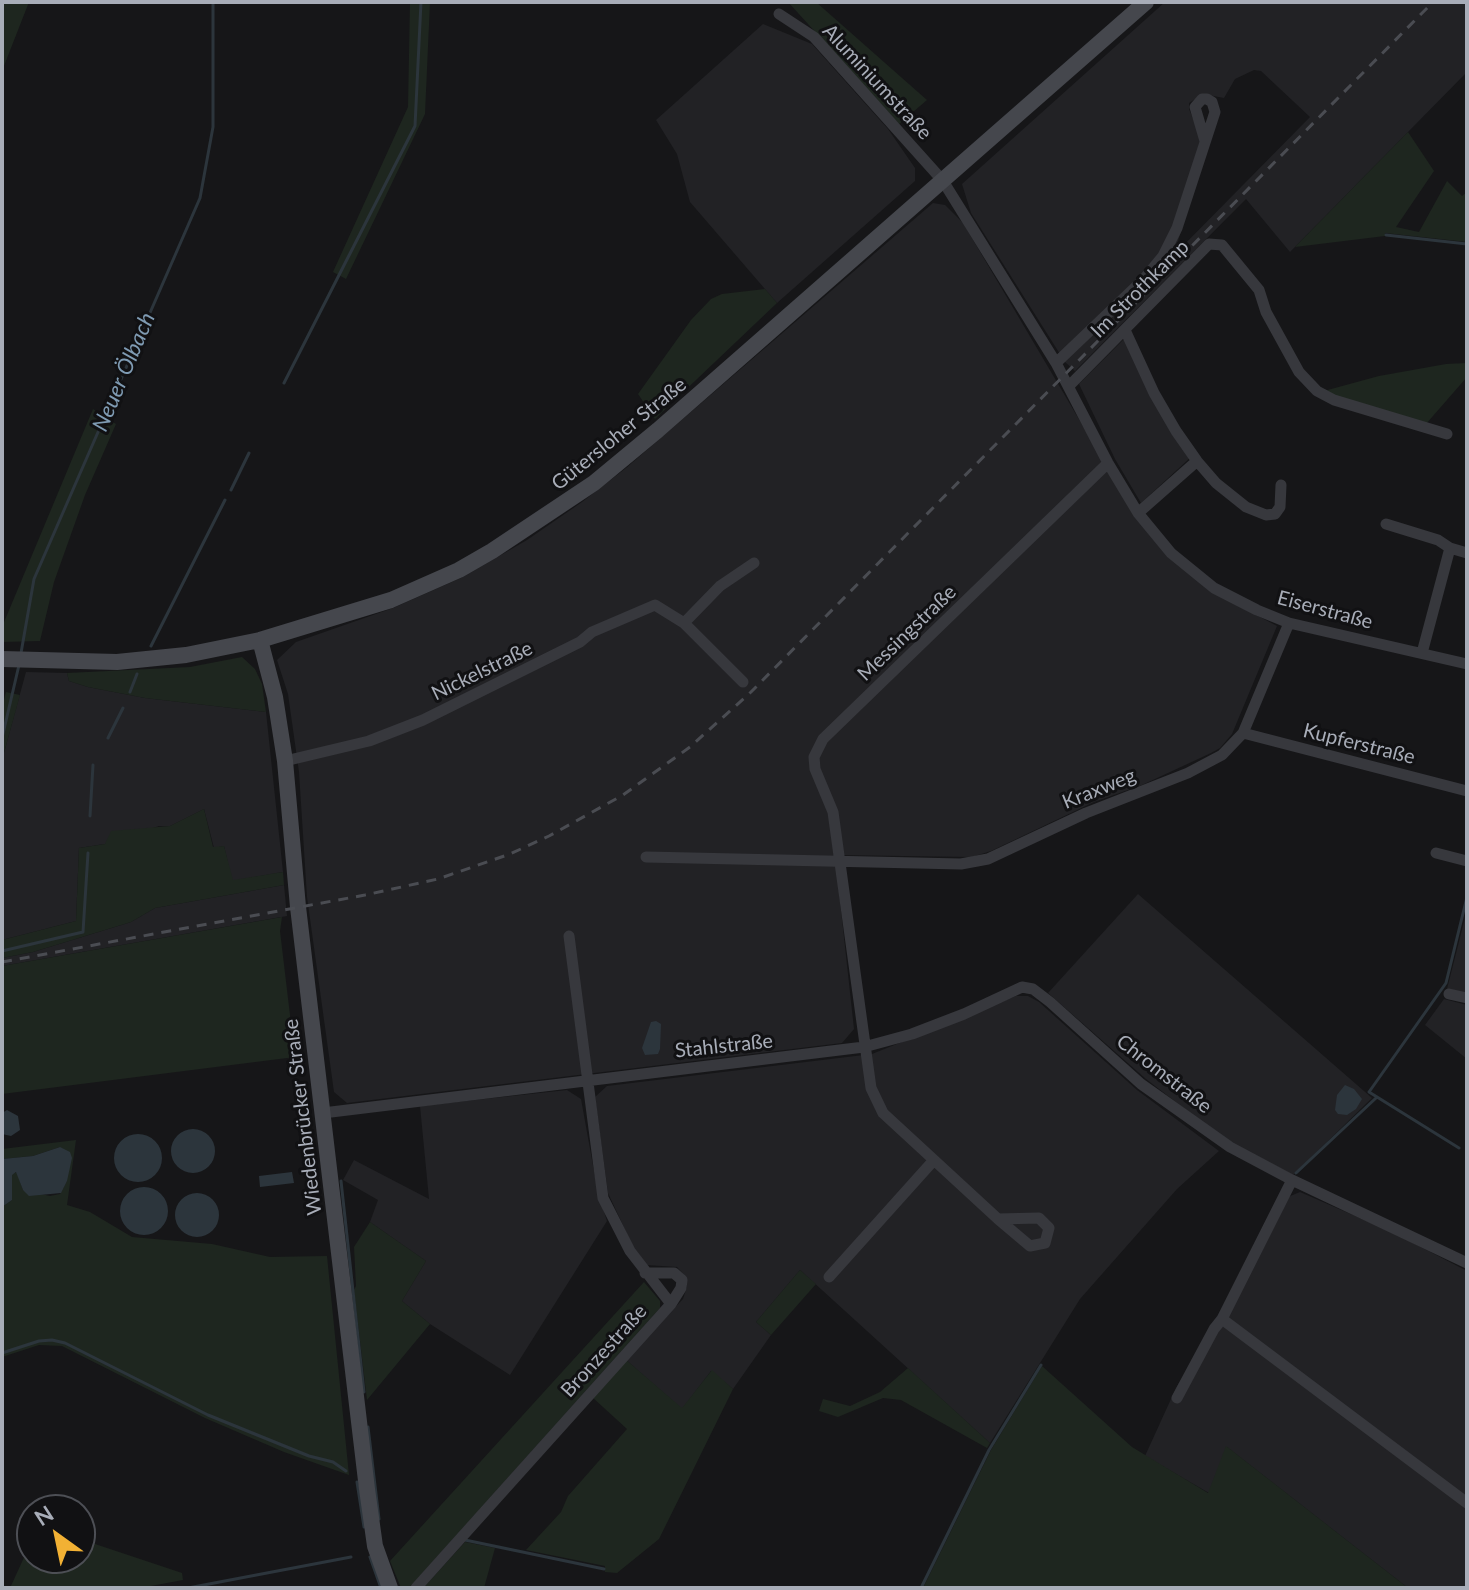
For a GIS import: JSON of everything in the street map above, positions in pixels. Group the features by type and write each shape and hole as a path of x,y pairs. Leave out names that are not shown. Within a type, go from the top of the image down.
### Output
{"main road":[{"name":"Gütersloher Straße","path":"3,659 117,662 186,655 260,640 391,600 459,570 544,519 594,483 1146,2"},
{"name":"Wiedenbrücker Straße","path":"260,640 275,697 285,761 298,907 375,1546 390,1588"}],"street":[{"name":"Aluminiumstraße","path":"779,14 814,37 943,181"},
{"path":"1056,363 1144,279 1163,256 1177,228 1205,141"},
{"name":"Eiserstraße","path":"943,181 1056,363 1138,513 1171,553 1214,588 1289,623 1467,664"},
{"name":"Im Strothkamp","path":"1069,386 1209,244 1222,245 1259,290 1266,312 1299,372 1317,391 1334,400 1447,434"},
{"path":"1125,330 1154,393 1197,461 1233,497 1246,507 1266,515 1275,514 1280,507 1281,485"},
{"path":"1138,513 1197,461"},
{"name":"Messingstraße","path":"864,1047 841,861 833,812 815,769 817,747 1108,463"},
{"path":"1386,524 1438,540 1467,553"},
{"path":"1422,653 1450,548"},
{"path":"684,623 720,586 754,563"},
{"name":"Nickelstraße","path":"285,761 369,741 423,720 580,642 592,632 655,605 684,623 743,682"},
{"name":"Kraxweg","path":"841,861 961,864 988,859 1086,813 1201,767 1222,755 1243,733 1289,623"},
{"name":"Kupferstraße","path":"1243,733 1467,791"},
{"path":"1436,853 1467,861"},
{"path":"646,857 841,861"},
{"path":"569,936 588,1080"},
{"name":"Stahlstraße","path":"323,1113 864,1047 912,1034 1022,987"},
{"name":"Chromstraße","path":"1022,987 1033,989 1050,1002 1141,1084 1230,1147 1467,1263"},
{"path":"1449,994 1467,998"},
{"path":"864,1047 871,1088 883,1113 998,1219"},
{"name":"Bronzestraße","path":"588,1080 603,1198 630,1251 671,1304"},
{"path":"829,1277 934,1160"},
{"path":"1177,1398 1222,1319 1292,1180"},
{"name":"Bronzestraße","path":"416,1588 671,1304 681,1288 682,1280 674,1273 645,1273"},
{"path":"1222,1319 1467,1503"}],"shaded area":[{"path":"2,2 29,2 2,71"},
{"path":"410,2 430,2 425,114 346,279 333,272 408,107"},
{"path":"788,2 816,2 927,100 899,124"},
{"path":"1165,2 1465,2 1467,6 1467,72 1290,252 1246,199 1075,371 1065,362 971,213 962,184","holes":["1254,70 1261,71 1310,117 1173,256 1207,153 1189,103 1203,94 1224,98 1235,79"]},
{"path":"763,24 812,44 888,129 915,168 915,181 777,303 690,202 677,154 656,120"},
{"path":"1408,132 1434,171 1396,227 1419,232 1447,181 1462,196 1467,192 1467,242 1385,233 1385,236 1295,247"},
{"path":"933,203 945,205 963,223 1132,509 1213,592 1277,626 1232,734 1211,753 972,857 835,855 854,1029 842,1043 347,1103 334,1092 307,897 299,772 288,694 277,660 296,642 393,608 463,577 527,540 582,502 626,468"},
{"path":"765,289 777,303 655,419 638,394 691,320 711,299 722,294"},
{"path":"1125,338 1191,457 1141,503 1115,459 1079,384"},
{"path":"1467,363 1467,377 1426,424 1337,398 1324,391 1379,376"},
{"path":"93,409 116,424 85,495 54,582 40,641 2,642 2,627"},
{"path":"242,657 255,669 262,684 266,712 145,698 88,687 69,681 67,673 190,667"},
{"path":"26,672 67,673 69,681 145,698 266,712 283,872 232,881 224,846 214,848 204,809 170,826 159,826 105,844 79,848 76,921 2,940 2,760"},
{"path":"6,692 20,695 2,760 2,707"},
{"path":"204,809 213,847 224,846 233,880 283,872 284,885 155,908 131,922 33,952 2,958 2,940 76,921 79,848 105,844 111,831 170,826"},
{"path":"284,885 287,916 2,966 2,958 33,952 131,922 155,908"},
{"path":"1138,894 1372,1098 1293,1175 1234,1144 1190,1113 1146,1079 1048,993"},
{"path":"1467,910 1467,995 1447,989"},
{"path":"282,917 280,931 295,1057 2,1094 2,966"},
{"path":"1016,996 1028,996 1039,1002 1137,1090 1219,1151 1177,1189 1080,1299 990,1443 800,1270 756,1322 771,1335 733,1389 711,1371 682,1409 625,1359 683,1299 686,1277 677,1267 646,1265 634,1249 608,1193 595,1097 607,1086 872,1054"},
{"path":"1444,999 1467,1005 1467,1059 1425,1025"},
{"path":"651,1022 661,1024 660,1049 658,1054 645,1055 642,1048"},
{"path":"1345,1085 1354,1089 1362,1099 1356,1109 1347,1115 1338,1114 1335,1110 1337,1095"},
{"path":"567,1090 581,1099 598,1193 607,1221 510,1375 430,1324 402,1301 426,1261 370,1222 378,1200 343,1180 354,1160 429,1199 420,1106"},
{"path":"7,1110 18,1116 20,1130 11,1136 2,1134 2,1113"},
{"path":"193,1129 209,1135 215,1151 209,1167 193,1173 177,1167 171,1151 177,1135"},
{"path":"138,1134 155,1141 162,1158 155,1175 138,1182 121,1175 114,1158 121,1141"},
{"path":"76,1140 67,1205 90,1212 132,1237 212,1244 270,1257 327,1256 349,1475 284,1452 205,1418 62,1346 39,1345 2,1357 2,1207 12,1200 12,1174 17,1172 23,1190 50,1196 60,1194 67,1181 60,1147 33,1156 2,1159 2,1149"},
{"path":"60,1147 70,1152 72,1158 61,1193 29,1196 23,1190 16,1172 12,1175 12,1200 2,1207 2,1159 33,1156"},
{"path":"292,1172 294,1183 260,1187 259,1176"},
{"path":"144,1187 161,1194 168,1211 161,1228 144,1235 127,1228 120,1211 127,1194"},
{"path":"1300,1192 1392,1232 1467,1271 1467,1588 1408,1588 1227,1447 1209,1493 1145,1456 1176,1388 1288,1197"},
{"path":"197,1193 213,1199 219,1215 213,1231 197,1237 181,1231 175,1215 181,1199"},
{"path":"370,1222 426,1261 402,1301 430,1324 367,1400 354,1290 354,1247"},
{"path":"800,1270 816,1284 771,1335 756,1322"},
{"path":"644,1282 660,1301 660,1308 409,1588 401,1588 390,1561"},
{"path":"625,1359 682,1408 712,1370 733,1389 659,1539 617,1573 605,1572 605,1566 526,1550 561,1512 568,1496 627,1429 592,1397"},
{"path":"1042,1366 1132,1447 1208,1493 1226,1446 1408,1588 923,1588 991,1450"},
{"path":"908,1368 990,1443 987,1448 901,1400 883,1398 838,1417 819,1411 823,1399 850,1406 880,1392"},
{"path":"465,1542 495,1548 484,1588 425,1586"},
{"path":"96,1544 182,1573 183,1580 140,1588 10,1588 16,1574 96,1574"}],"waterway":[{"name":"Neuer Ölbach","path":"21,653 34,579 200,198 213,127 213,2"},
{"path":"284,383 415,126 421,2"},
{"path":"1386,235 1467,244"},
{"path":"231,490 249,453"},
{"path":"151,646 225,500"},
{"name":"Neuer Ölbach","path":"2,738 19,665"},
{"path":"130,692 137,674"},
{"path":"108,738 123,708"},
{"path":"90,816 93,765"},
{"path":"2,951 83,932 88,853"},
{"path":"1459,1148 1369,1092 1446,983 1467,897"},
{"path":"1296,1173 1376,1098"},
{"path":"341,1181 364,1392"},
{"path":"2,1353 39,1341 65,1343 208,1415 309,1456 333,1462 346,1471"},
{"path":"921,1588 989,1450 1041,1365"},
{"path":"368,1427 379,1519"},
{"path":"357,1482 364,1527"},
{"path":"465,1540 604,1569"},
{"path":"188,1588 351,1557"},
{"path":"370,1557 381,1588"}],"railway":[{"path":"2,962 438,879 510,854 623,795 690,747 751,692 1433,2"}]}
